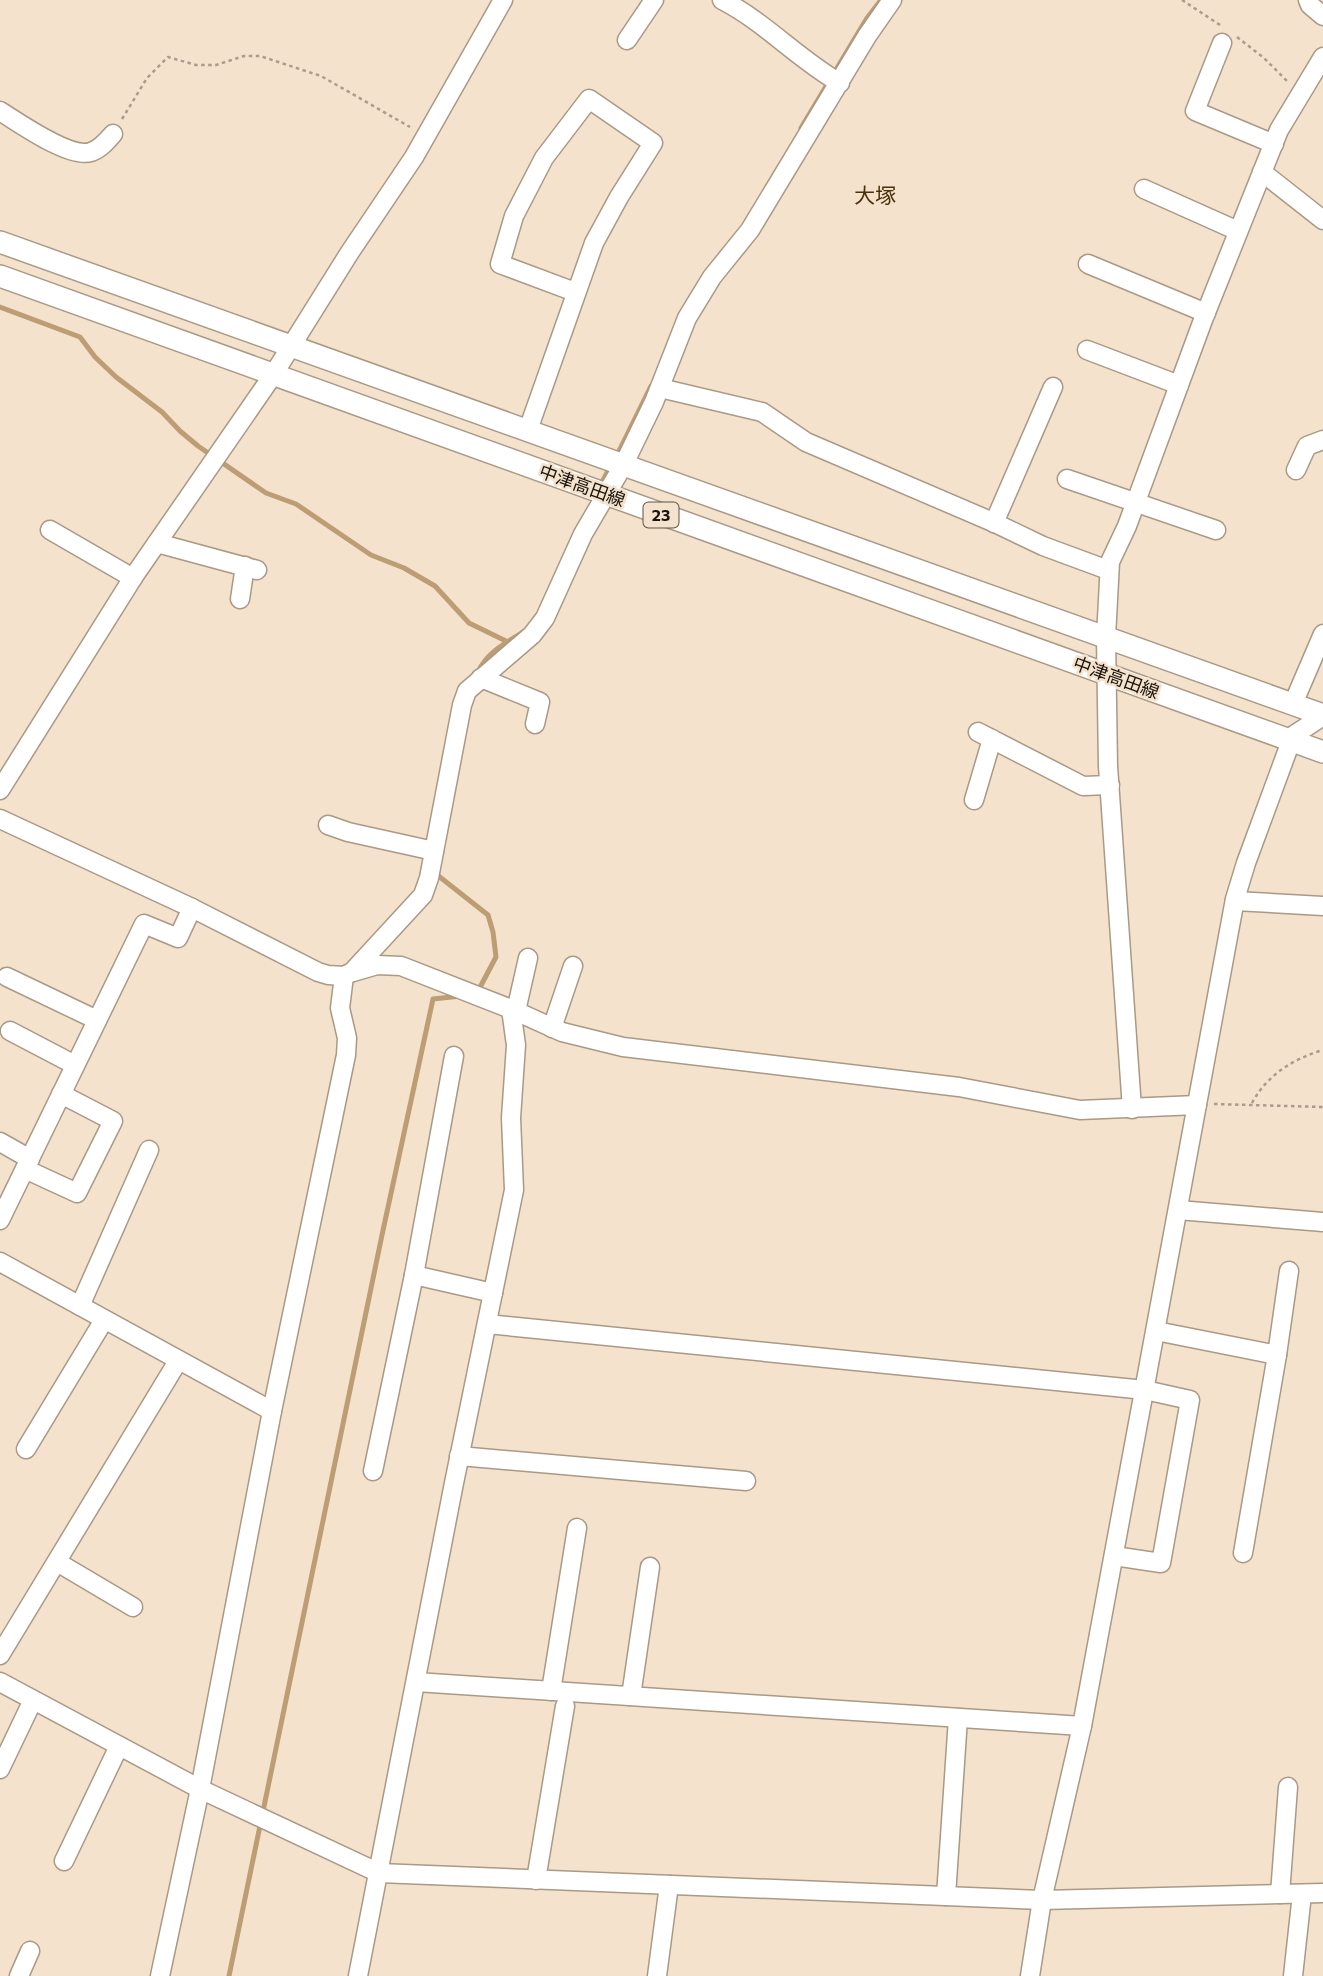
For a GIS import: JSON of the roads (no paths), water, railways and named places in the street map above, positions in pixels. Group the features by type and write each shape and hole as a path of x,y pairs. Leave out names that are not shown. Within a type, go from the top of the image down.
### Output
{"main road":[{"name":"中津高田線","path":"0,242 1323,715"},
{"name":"中津高田線","path":"0,276 1323,752"}],"street":[{"path":"0,790 133,578 292,346 350,252 414,157 503,0"},
{"path":"627,40 654,0"},
{"path":"722,0 750,18 815,69 840,83"},
{"path":"160,1976 200,1789 272,1412 346,1055 347,1038 340,1008 348,974 423,895 467,691 532,635 545,618 583,534 624,464 660,388 683,327 700,295 750,230 867,36 892,0"},
{"path":"1308,0 1323,16"},
{"path":"1227,35 1195,111 1274,144"},
{"path":"1132,1109 1110,785 1106,674 1108,570 1262,172 1299,94 1323,57"},
{"path":"528,430 594,243 653,143 589,99 544,158 514,216 500,264 575,292"},
{"path":"0,111 35,132 78,152 90,152 113,134"},
{"path":"1262,172 1323,220"},
{"path":"1144,189 1238,231"},
{"path":"1088,264 1206,313"},
{"path":"1087,350 1179,385"},
{"path":"995,523 1053,387"},
{"path":"660,388 762,412 806,442 1042,546 1108,570"},
{"path":"1296,470 1307,446 1323,440"},
{"path":"1067,479 1216,530"},
{"path":"50,530 133,578"},
{"path":"157,543 251,568 240,599"},
{"path":"1293,704 1323,634"},
{"path":"481,678 540,702 535,724"},
{"path":"1030,1976 1042,1900 1082,1726 1235,901 1246,863 1291,741 1294,735 1323,715"},
{"path":"974,800 985,736 1083,786 1110,785"},
{"path":"0,819 192,908 318,972 328,975 348,974 377,965 401,967 514,1010 573,1036 623,1047 958,1087 1080,1110 1197,1105"},
{"path":"328,825 434,851"},
{"path":"1235,901 1323,906"},
{"path":"0,1220 144,924 178,938 192,908"},
{"path":"384,938 389,951 401,967"},
{"path":"358,1976 459,1456 514,1191 511,1118 516,1045 514,1010 528,958"},
{"path":"552,1028 573,966"},
{"path":"7,976 97,1020"},
{"path":"10,1031 75,1065"},
{"path":"373,1471 414,1275 454,1056"},
{"path":"0,1142 27,1164 77,1193 113,1121 61,1094"},
{"path":"80,1306 149,1150"},
{"path":"1178,1210 1323,1222"},
{"path":"0,1262 272,1412"},
{"path":"1243,1553 1289,1270"},
{"path":"414,1275 494,1293"},
{"path":"26,1449 104,1320"},
{"path":"487,1324 1145,1391 1190,1401 1161,1563 1114,1556"},
{"path":"1156,1331 1277,1355"},
{"path":"0,1655 178,1361"},
{"path":"459,1456 746,1481"},
{"path":"551,1691 577,1528"},
{"path":"57,1562 133,1607"},
{"path":"631,1696 650,1567"},
{"path":"0,1682 200,1789 379,1873 1042,1900 1323,1893"},
{"path":"416,1682 1082,1726"},
{"path":"0,1769 33,1700"},
{"path":"536,1880 565,1706"},
{"path":"946,1896 958,1718"},
{"path":"64,1861 119,1746"},
{"path":"1280,1894 1288,1787"},
{"path":"657,1976 669,1885"},
{"path":"1293,1976 1302,1894"},
{"path":"19,1976 30,1951"}],"waterway":[{"path":"801,128 867,18 881,0"},
{"path":"0,307 80,337 95,357 116,377 162,412 198,446 266,493 296,504 371,555 404,568 435,586 469,623 508,642"},
{"path":"617,455 651,386"},
{"path":"600,486 610,467"},
{"path":"478,672 492,653 525,631"},
{"path":"436,869 436,874 488,915 496,957 477,993"},
{"path":"229,1976 433,999 461,996"}],"district":[{"name":"大塚","path":"875,196"}]}
